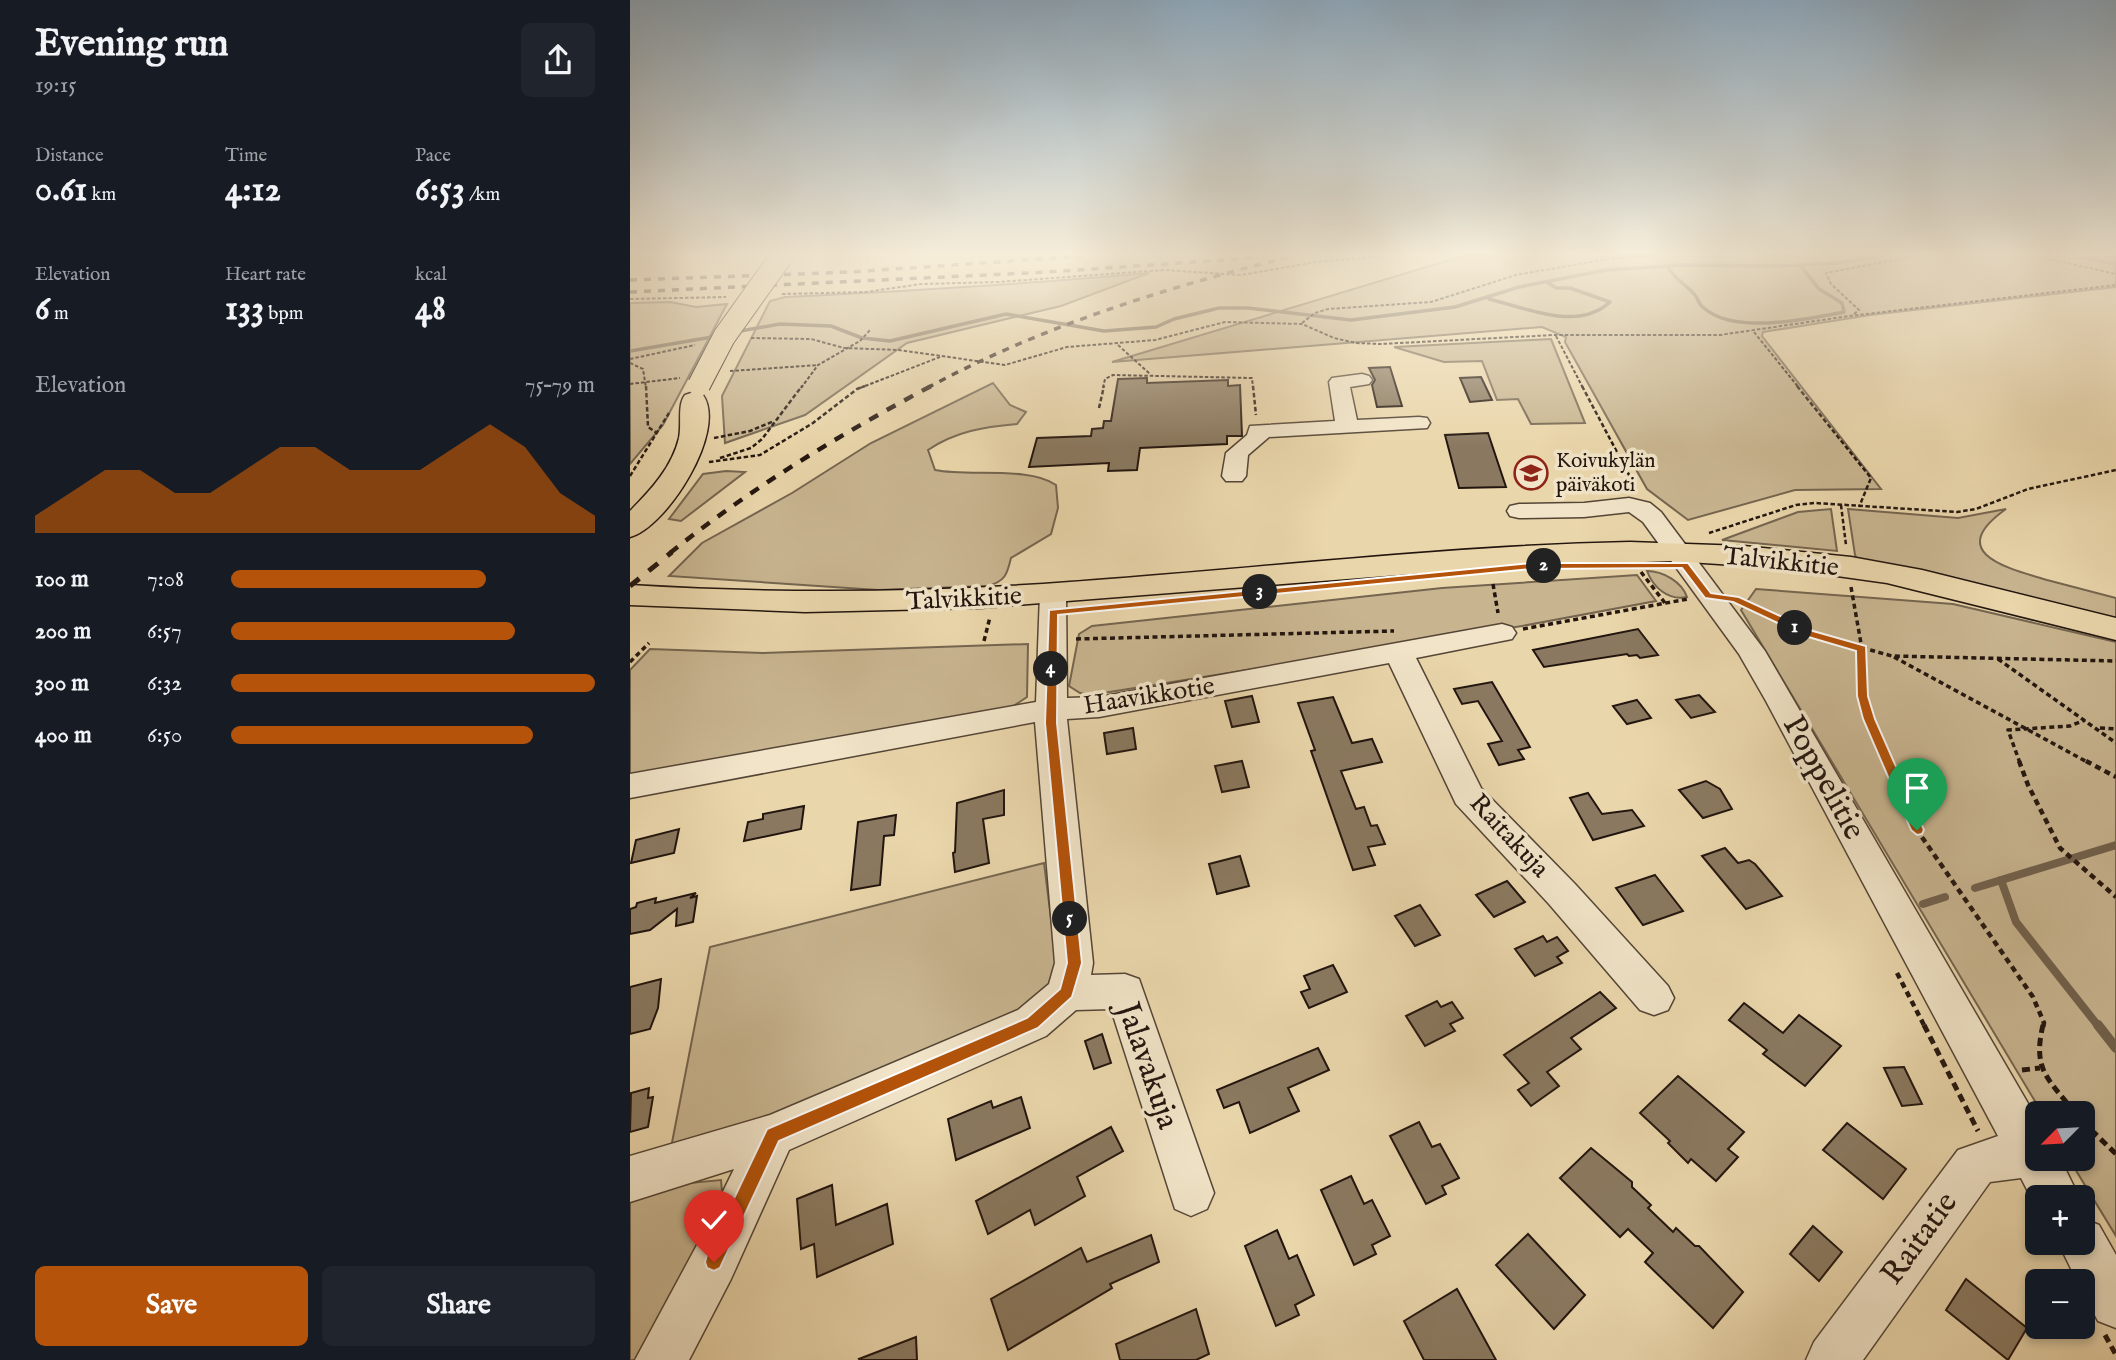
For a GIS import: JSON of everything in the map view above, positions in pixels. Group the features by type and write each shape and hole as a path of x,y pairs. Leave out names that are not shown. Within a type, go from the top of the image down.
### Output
{"main road":[{"path":"630,500 650,479 668,450 689,397 736,319"},
{"path":"630,528 658,499 689,454 697,421 689,397"},
{"name":"Talvikkitie","path":"640,631 1059,615 1532,566 1681,558 2007,603 2116,629"},
{"name":"Talvikkitie","path":"630,595 793,603 877,603 1059,615"}],"street":[{"path":"1347,426 1339,382 1362,380"},
{"path":"1234,476 1237,453 1258,437 1258,430 1419,423"},
{"name":"Poppelitie","path":"1519,511 1584,510 1629,505 1641,508 1652,517 1681,558 1696,598 1751,651 1781,701 2025,1142"},
{"path":"630,1179 773,1135 1032,1023 1067,993 1074,963 1051,723 1050,678 1059,615"},
{"name":"Haavikkotie","path":"630,786 1052,709 1099,707 1397,641 1502,633"},
{"name":"Raitakuja","path":"1397,641 1468,795 1562,894 1654,998"},
{"name":"Jalavakuja","path":"1067,993 1125,990 1191,1193"},
{"path":"661,1360 714,1262 773,1135"},
{"name":"Raitatie","path":"1837,1358 1974,1166 1994,1158 2025,1156"},
{"path":"2089,1255 2116,1303"}],"path":[{"path":"1301,324 1307,319"},
{"path":"844,348 899,350 1006,365 1067,347 1155,340 1225,322 1301,324 1334,338 1368,344 1554,335 1655,337 1753,331 1827,319"},
{"path":"870,329 860,341 818,365 762,439 751,448 707,463 760,455 813,423 857,389 897,371 942,356"},
{"path":"1753,331 1871,478 1859,507"},
{"path":"1554,335 1639,495"},
{"path":"1118,345 1150,375"},
{"path":"630,363 643,369 648,428 658,434"},
{"path":"1099,408 1105,379 1113,375 1252,378 1258,430"},
{"path":"630,384 646,382"},
{"path":"630,476 658,434 689,397"},
{"path":"711,439 750,431 776,421"},
{"path":"1847,554 1841,505 1945,512 1970,510 2028,489 2116,470"},
{"path":"1641,572 1665,603"},
{"path":"1493,584 1502,633 1696,598 1736,599 1809,634 1892,656 2116,661"},
{"path":"1851,587 1862,649 1863,696 1869,719 1917,830 2033,997 2044,1023 2038,1046 2040,1068 2066,1101"},
{"path":"1059,615 1397,641"},
{"path":"630,662 640,631"},
{"path":"1892,656 2116,777"},
{"path":"1998,658 2098,727 2116,743"},
{"path":"2085,720 2070,726 2008,730 2028,785 2066,856 2116,897"},
{"path":"2098,727 2116,729"},
{"path":"2095,1134 2116,1154"}],"shaded area":[{"path":"630,319 719,319 663,425 630,464"},
{"path":"761,319 1005,319 907,343 805,415 725,443 722,396"},
{"path":"1253,319 1842,319 1763,332 1762,336 1881,489 1795,490 1688,520 1647,489 1565,342 1566,337 1542,327 1112,362"},
{"path":"1551,339 1585,423 1531,424 1518,399 1497,400 1482,361 1444,362 1394,347"},
{"path":"993,383 1010,405 1026,412 1017,424 971,431 949,438 928,450 935,470 1015,474 1044,479 1056,485 1058,508 1051,534 1011,558 1006,573 998,582 988,586 878,590 669,576 702,543 792,493 871,443"},
{"path":"745,472 681,521 669,519 703,474"},
{"path":"1831,509 1837,551 1722,540 1798,512"},
{"path":"1848,509 1958,518 2006,509 1988,524 1981,537 1981,548 1988,556 2015,570 2116,598 2116,619 1859,563 1855,555"},
{"path":"1647,571 1671,578 1687,597 1674,597 1662,592"},
{"path":"1637,575 1656,601 1522,626 1091,695 1080,693 1069,686 1079,634 1092,626 1442,588"},
{"path":"1756,589 1953,604 2116,642 2116,1236 2095,1202 2095,1185 2085,1185 2076,1171 2095,1171 2095,1101 2035,1101 1741,610"},
{"path":"1028,644 1027,697 1009,709 630,779 630,670 650,649 763,653"},
{"path":"1044,863 1056,959 1052,991 1021,1017 669,1158 710,947"},
{"path":"721,1180 723,1203 639,1360 630,1360 630,1200 679,1184"}],"building":[{"path":"1390,367 1402,406 1377,407 1372,385 1375,380 1369,368"},
{"path":"1481,377 1492,400 1470,402 1460,378"},
{"path":"1147,378 1147,383 1228,380 1228,386 1240,385 1242,436 1227,436 1227,444 1140,448 1137,470 1108,471 1109,463 1029,467 1037,438 1091,436 1092,429 1103,428 1104,421 1111,421 1118,379"},
{"path":"1488,433 1506,487 1459,488 1445,435"},
{"path":"1638,629 1658,655 1640,658 1627,654 1544,667 1533,650"},
{"path":"1492,682 1530,747 1518,750 1524,759 1499,765 1488,744 1502,741 1478,701 1462,704 1454,689"},
{"path":"1699,695 1715,712 1691,718 1676,700"},
{"path":"1252,696 1259,722 1232,727 1225,701"},
{"path":"1333,697 1352,743 1372,739 1382,762 1341,771 1356,809 1364,807 1371,826 1377,825 1385,844 1368,847 1375,865 1353,870 1311,751 1315,750 1298,703"},
{"path":"1637,700 1651,718 1627,724 1613,706"},
{"path":"1133,728 1136,749 1107,754 1104,733"},
{"path":"1242,761 1249,787 1222,792 1215,766"},
{"path":"1706,781 1720,789 1732,809 1703,818 1679,790"},
{"path":"1004,790 1004,815 983,819 989,863 955,872 953,853 957,803"},
{"path":"1588,793 1602,814 1632,810 1644,826 1593,840 1570,798"},
{"path":"804,806 801,829 744,841 748,822 763,819 763,814"},
{"path":"896,815 894,835 884,836 880,885 851,890 858,822"},
{"path":"679,829 674,853 631,863 636,840"},
{"path":"1725,848 1738,863 1749,860 1755,864 1782,896 1746,909 1702,856"},
{"path":"1240,856 1249,886 1217,894 1209,864"},
{"path":"1655,875 1683,911 1643,925 1616,888"},
{"path":"1507,881 1525,902 1494,917 1476,895"},
{"path":"696,893 690,898 697,896 693,922 676,926 677,909 650,930 630,934 630,909 636,907 637,903 656,898 655,903"},
{"path":"1420,905 1440,935 1415,946 1395,916"},
{"path":"1543,936 1547,942 1557,937 1568,951 1557,957 1562,963 1535,976 1515,949"},
{"path":"1333,965 1347,992 1309,1008 1301,992 1310,989 1304,976"},
{"path":"661,979 658,1008 650,1029 630,1034 630,987"},
{"path":"1600,992 1616,1008 1571,1038 1581,1049 1547,1072 1559,1086 1531,1106 1518,1090 1529,1083 1504,1055"},
{"path":"1437,1001 1441,1007 1452,1002 1463,1018 1450,1024 1455,1031 1425,1046 1406,1016"},
{"path":"1744,1003 1783,1033 1799,1015 1841,1046 1805,1086 1763,1054 1767,1050 1729,1020"},
{"path":"1102,1034 1111,1063 1094,1069 1085,1041"},
{"path":"1318,1048 1329,1070 1288,1088 1299,1111 1250,1133 1239,1102 1224,1108 1217,1090"},
{"path":"1904,1067 1922,1104 1902,1106 1884,1068"},
{"path":"1678,1076 1744,1132 1728,1149 1738,1157 1716,1181 1691,1159 1688,1163 1668,1143 1670,1141 1640,1113"},
{"path":"649,1088 648,1098 653,1097 648,1127 630,1132 631,1093"},
{"path":"1021,1097 1030,1128 956,1160 948,1119 991,1101 993,1108"},
{"path":"1419,1122 1432,1147 1440,1144 1459,1178 1442,1186 1446,1194 1426,1204 1390,1136"},
{"path":"1847,1123 1906,1169 1883,1199 1823,1150"},
{"path":"1111,1127 1123,1151 1077,1177 1085,1196 1035,1225 1030,1210 988,1234 976,1201"},
{"path":"1591,1148 1632,1182 1632,1187 1651,1205 1648,1208 1673,1232 1676,1228 1695,1246 1699,1246 1743,1292 1713,1328 1645,1262 1653,1253 1628,1229 1620,1237 1560,1178"},
{"path":"1351,1176 1364,1204 1372,1200 1390,1236 1372,1245 1376,1254 1354,1265 1321,1190"},
{"path":"832,1185 836,1225 887,1204 893,1244 817,1277 814,1244 801,1249 797,1199"},
{"path":"1813,1226 1842,1252 1819,1281 1790,1254"},
{"path":"1277,1230 1289,1259 1297,1255 1314,1295 1295,1305 1299,1315 1276,1326 1245,1246"},
{"path":"1528,1234 1585,1295 1554,1329 1496,1265"},
{"path":"1151,1235 1159,1262 1110,1284 1112,1288 1008,1350 991,1299 1081,1248 1087,1262"},
{"path":"1966,1279 2025,1326 2025,1331 2008,1360 1946,1310"},
{"path":"1457,1289 1496,1360 1424,1360 1404,1321"},
{"path":"1196,1309 1209,1354 1196,1360 1120,1360 1116,1344"},
{"path":"916,1337 917,1360 859,1359"}],"waterway":[{"path":"735,332 780,324 831,326 862,338 890,341 983,319"},
{"path":"1038,319 1104,331 1156,327 1173,319"},
{"path":"1346,319 1355,319"},
{"path":"1728,319 1752,323 1802,319"},
{"path":"630,351 718,336"},
{"path":"2001,880 2116,845"},
{"path":"1975,888 2001,880"},
{"path":"2001,880 2016,922 2099,1027"},
{"path":"1923,904 1945,897"},
{"path":"2098,1025 2116,1048"}],"railway":[{"path":"931,386 1015,346 1080,319"},
{"path":"670,553 732,506 796,463 931,386"},
{"path":"927,388 931,386"},
{"path":"630,586 672,552"}],"place":[{"name":"Koivukylän päiväkoti","path":"1531,473"}],"route":[{"path":"714,1262 773,1135 1032,1023 1067,993 1074,963 1051,723 1050,678 1054,648 1052,612 1532,566 1685,565 1708,595 1736,599 1809,634 1862,649 1863,696 1869,719 1917,830"}]}
